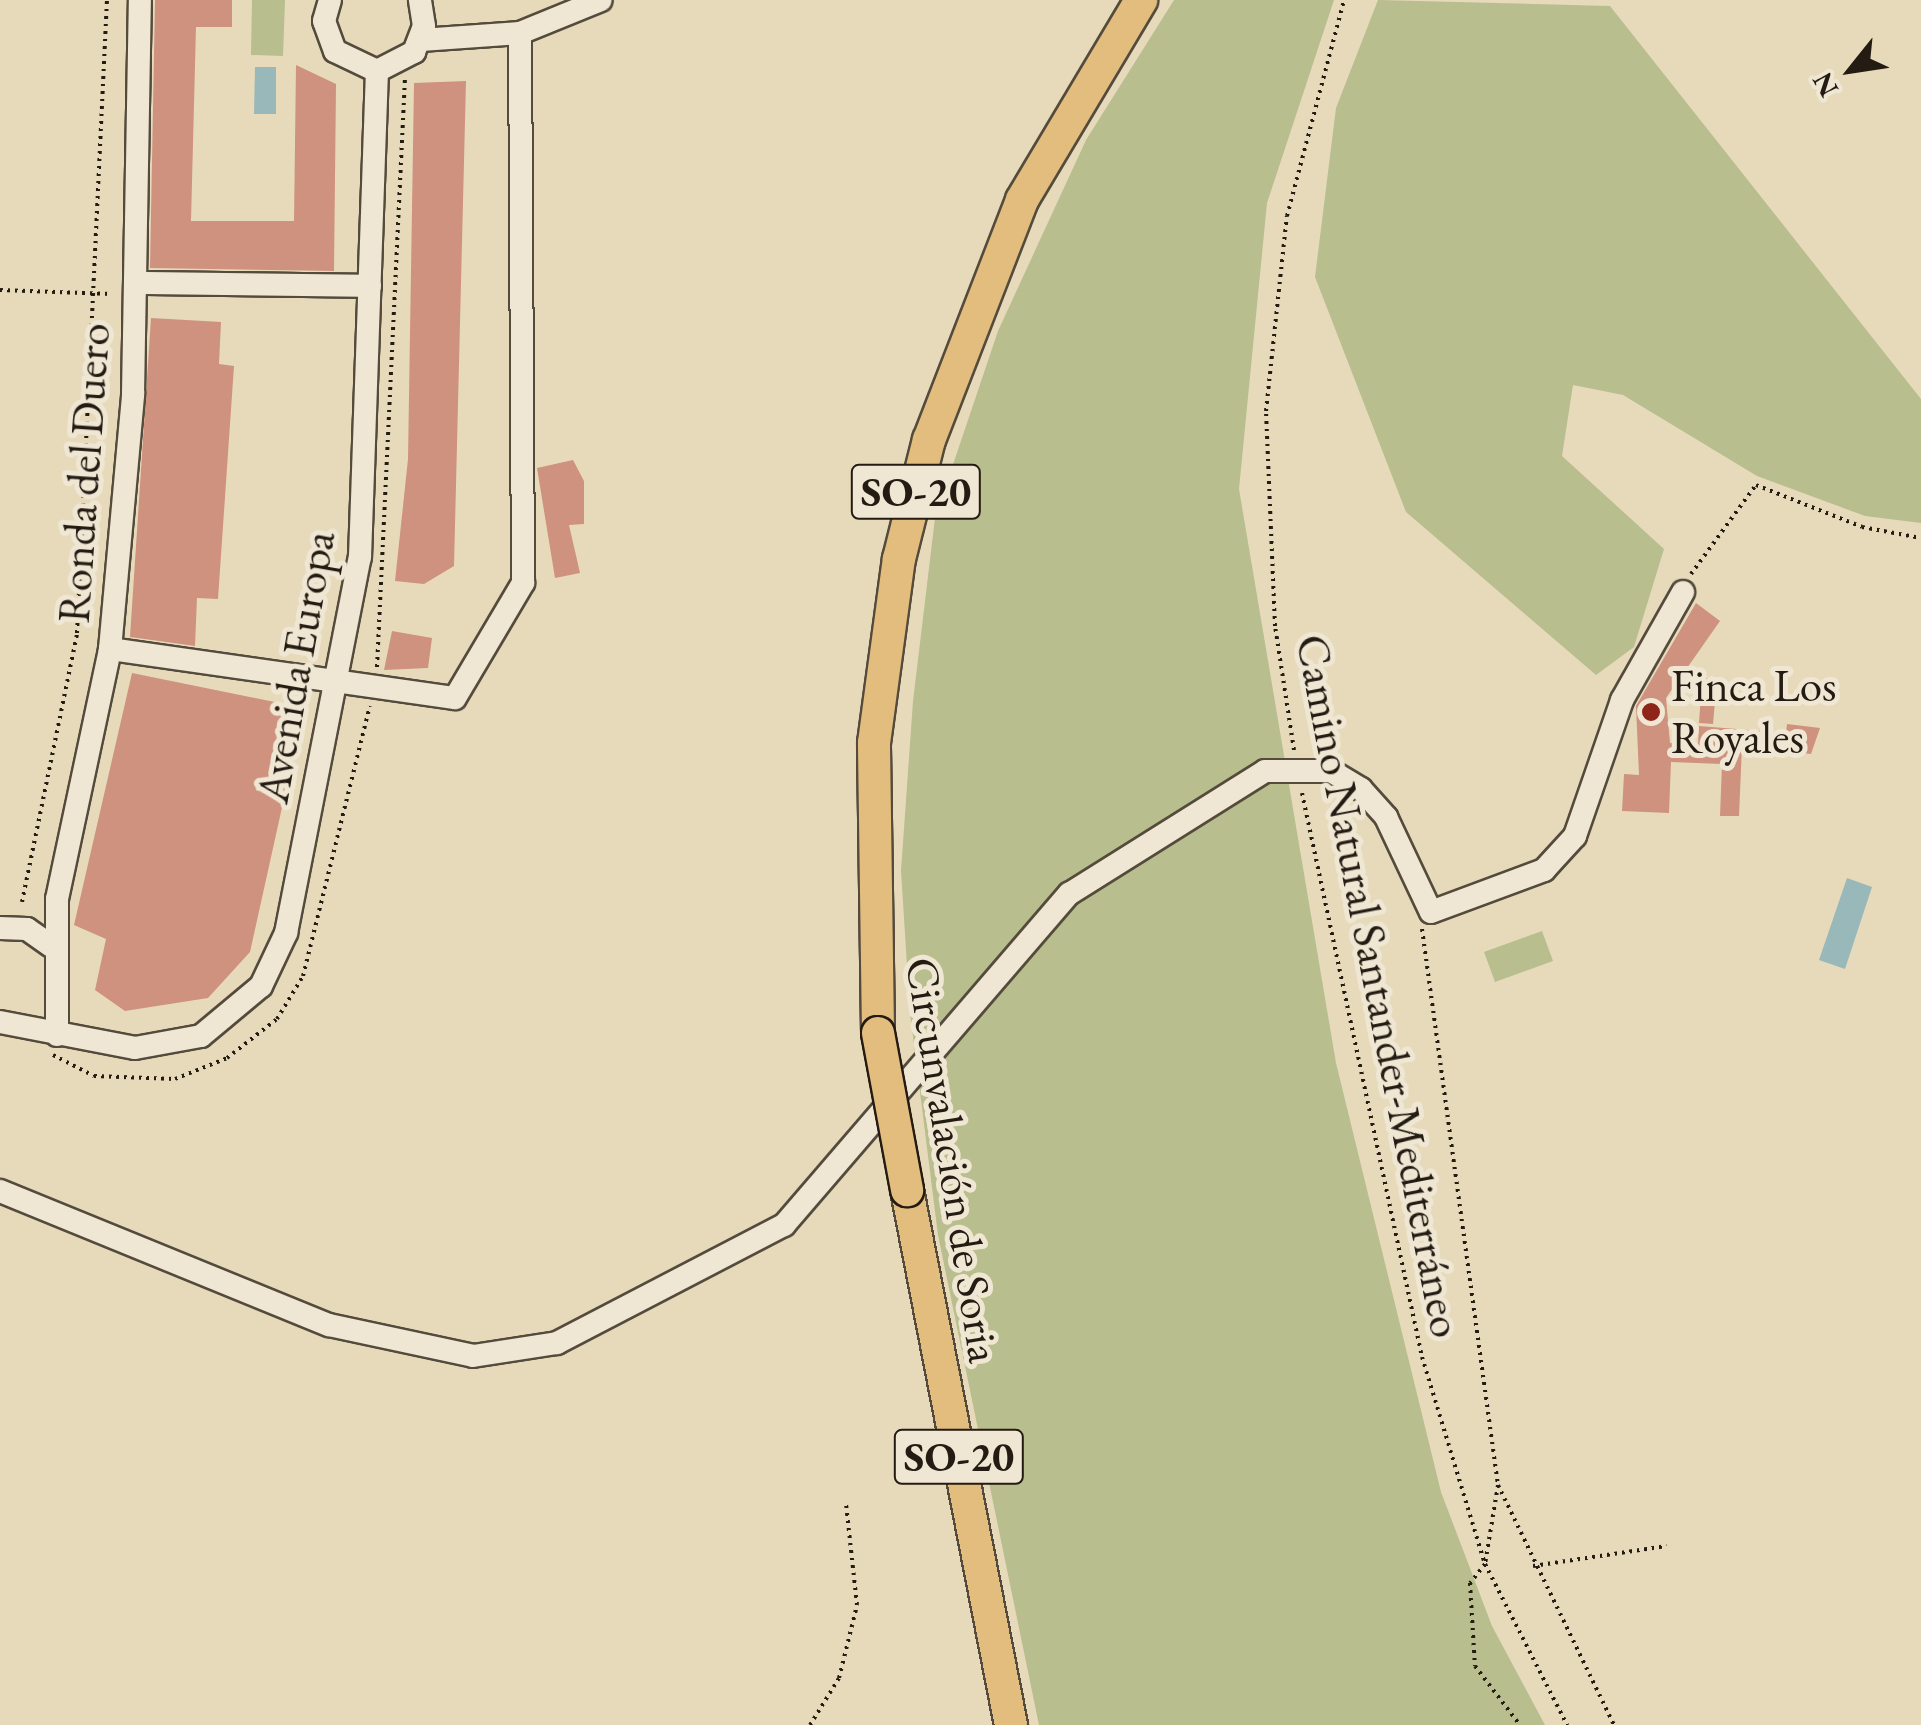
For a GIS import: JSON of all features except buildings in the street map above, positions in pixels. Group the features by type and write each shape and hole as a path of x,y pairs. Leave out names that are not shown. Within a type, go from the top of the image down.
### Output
{"highway":[{"name":"Circunvalación de Soria","path":"1011,1725 878,1032 874,742 899,560 928,440 1022,200 1141,0"}],"street":[{"name":"Ronda del Duero","path":"57,1035 62,984 51,946 110,649 138,283 140,0"},
{"path":"328,1 334,51 377,71 403,62 420,40 420,0"},
{"path":"420,40 520,33 601,0"},
{"path":"110,649 455,698 523,582 520,33"},
{"name":"Avenida Europa","path":"0,1022 57,1035 164,1046 226,1020 261,986 286,933 340,682 360,558 377,71"},
{"path":"138,283 370,286"},
{"path":"0,1192 328,1325 472,1356 557,1343 784,1225 1069,894 1265,771 1296,767 1331,771 1386,816 1431,912 1544,870 1575,836 1622,700 1683,592"},
{"path":"0,928 27,929 51,946"}],"path":[{"path":"22,902 77,634 107,0"},
{"name":"Camino Natural Santander-Mediterráneo","path":"1344,0 1287,216 1266,411 1275,626 1296,767 1422,1356 1485,1564 1567,1725"},
{"path":"1683,592 1699,554 1756,486 1862,527 1921,538"},
{"path":"1431,912 1419,956 1452,1117 1498,1485 1533,1566 1614,1725"},
{"path":"1498,1485 1485,1564 1470,1583 1476,1666 1520,1725"},
{"path":"810,1725 839,1678 857,1605 846,1504"},
{"path":"1533,1566 1667,1546"}],"green space":[{"path":"252,0 285,0 283,56 251,55"},
{"path":"1174,0 1334,0 1267,203 1239,489 1336,1063 1441,1492 1492,1626 1545,1725 1039,1725 938,1235 910,1013 901,871 913,701 935,518 998,331 1086,140"},
{"path":"1378,0 1610,6 1921,399 1921,523 1865,516 1757,476 1623,395 1573,385 1562,456 1664,549 1634,647 1596,675 1406,512 1315,277 1336,108"},
{"path":"1542,931 1553,961 1495,982 1484,952"}],"water":[{"path":"255,67 276,67 276,114 254,114"},
{"path":"1847,878 1872,887 1845,969 1819,960"}],"place":[{"name":"Finca Los Royales","path":"1651,712"}]}
